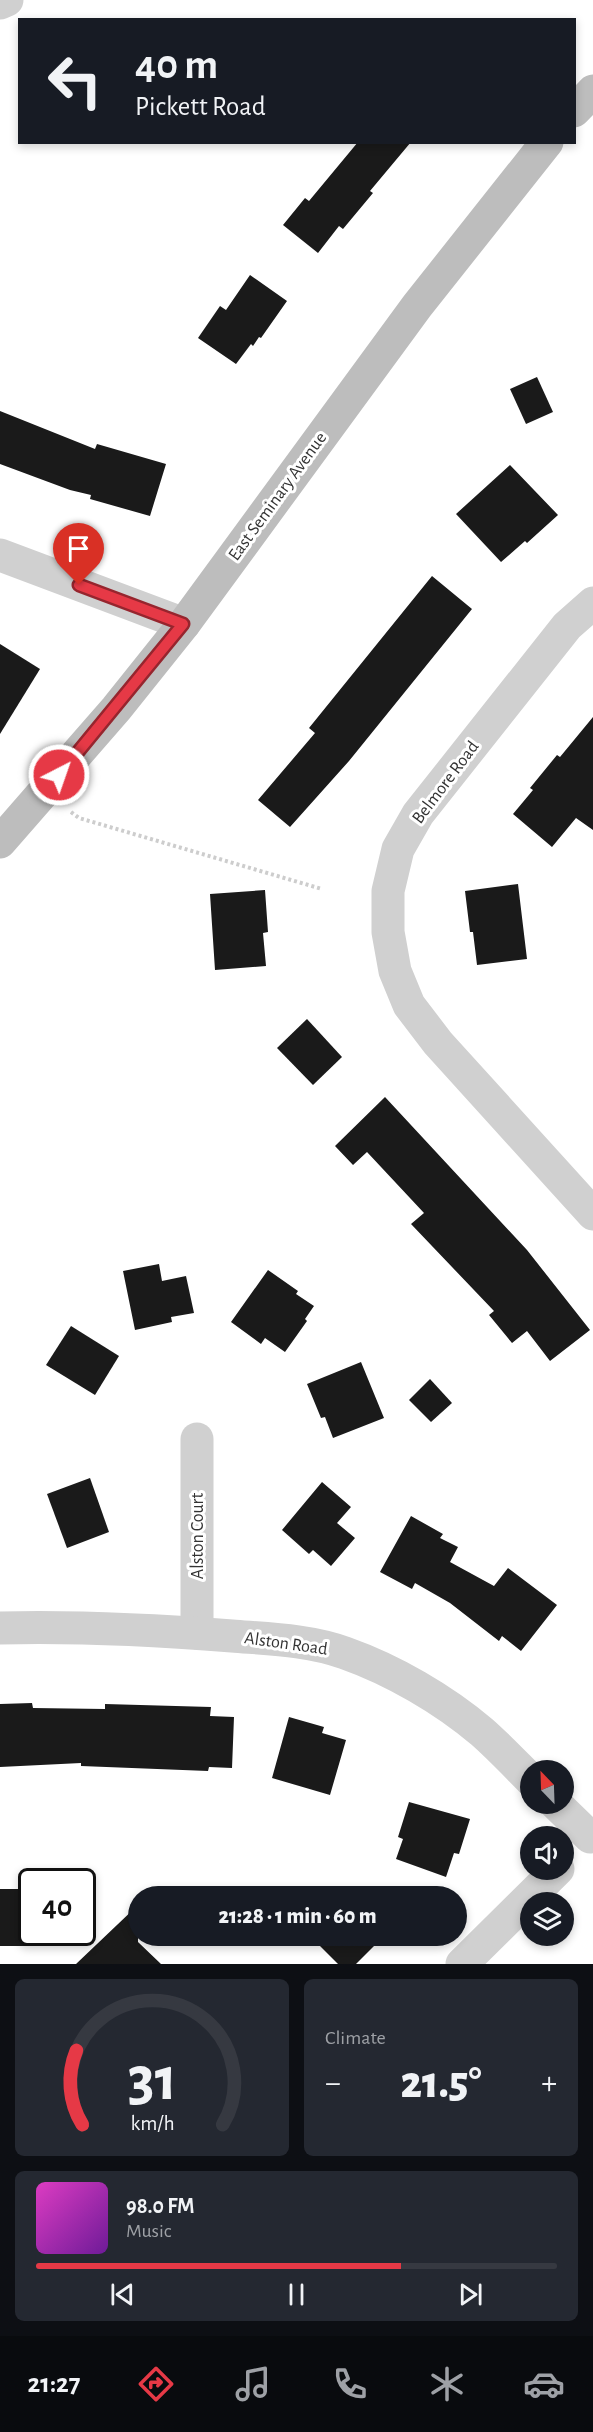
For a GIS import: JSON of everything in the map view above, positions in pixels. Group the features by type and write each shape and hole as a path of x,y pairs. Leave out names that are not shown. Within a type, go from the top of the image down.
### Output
{"street":[{"path":"0,3 7,0"},
{"path":"576,109 593,91"},
{"name":"East Seminary Avenue","path":"0,842 109,717 183,624 417,306 545,144"},
{"path":"0,555 183,624"},
{"name":"Belmore Road","path":"593,603 567,626 418,814 398,849 388,891 388,932 395,971 409,1005 438,1043 593,1214"},
{"name":"Alston Court","path":"197,1439 197,1633"},
{"name":"Alston Road","path":"0,1628 40,1627 197,1633 291,1641 343,1652 389,1672 432,1696 481,1732 520,1769"},
{"path":"567,1814 591,1835 574,1853"},
{"path":"462,1964 547,1880"}],"path":[{"path":"79,818 322,889"}],"building":[{"path":"356,144 409,144 370,191 373,193 343,229 339,226 318,253 283,225 305,198 309,201"},
{"path":"250,275 287,301 261,338 259,337 253,346 251,344 236,364 198,338 220,306 226,310"},
{"path":"537,377 553,412 526,424 510,389"},
{"path":"0,411 95,449 97,444 166,464 150,516 90,499 91,495 70,490 0,464"},
{"path":"510,465 558,515 527,543 525,541 501,562 456,514"},
{"path":"432,576 472,609 349,761 290,827 258,800 315,733 309,728"},
{"path":"0,644 40,669 0,734"},
{"path":"593,717 593,830 576,818 552,847 513,814 533,790 530,788 557,755 560,757"},
{"path":"518,884 527,959 477,965 465,891"},
{"path":"265,890 268,932 263,933 266,966 215,970 210,894"},
{"path":"307,1019 342,1057 313,1085 277,1048"},
{"path":"385,1097 527,1250 590,1330 550,1361 527,1331 512,1343 489,1315 494,1311 411,1224 424,1213 367,1152 353,1165 335,1146"},
{"path":"159,1264 162,1281 186,1276 194,1313 171,1317 172,1322 135,1330 123,1271"},
{"path":"268,1270 298,1291 296,1294 314,1306 305,1319 307,1321 285,1352 265,1338 261,1344 231,1322"},
{"path":"71,1326 119,1356 95,1395 46,1365"},
{"path":"361,1362 384,1418 333,1438 325,1417 321,1418 307,1384"},
{"path":"430,1379 452,1403 431,1422 409,1400"},
{"path":"90,1478 109,1532 67,1548 47,1494"},
{"path":"322,1482 351,1507 337,1523 355,1538 331,1566 313,1550 309,1554 282,1530"},
{"path":"411,1516 443,1534 440,1538 458,1547 450,1562 494,1586 508,1568 557,1605 521,1651 502,1636 499,1641 450,1603 415,1583 412,1589 380,1572"},
{"path":"32,1703 33,1708 105,1709 105,1704 211,1707 210,1716 234,1717 232,1768 209,1767 208,1771 81,1766 81,1763 0,1767 0,1704"},
{"path":"289,1717 324,1727 322,1733 346,1740 330,1795 272,1778"},
{"path":"409,1802 470,1819 459,1854 454,1853 446,1877 396,1859 403,1839 398,1837"},
{"path":"0,1889 18,1889 18,1946 0,1946"},
{"path":"128,1915 128,1946 142,1946 161,1964 76,1964"},
{"path":"320,1946 374,1946 356,1964 338,1964"}],"route":[{"path":"59,775 116,709 183,624 79,585"}]}
